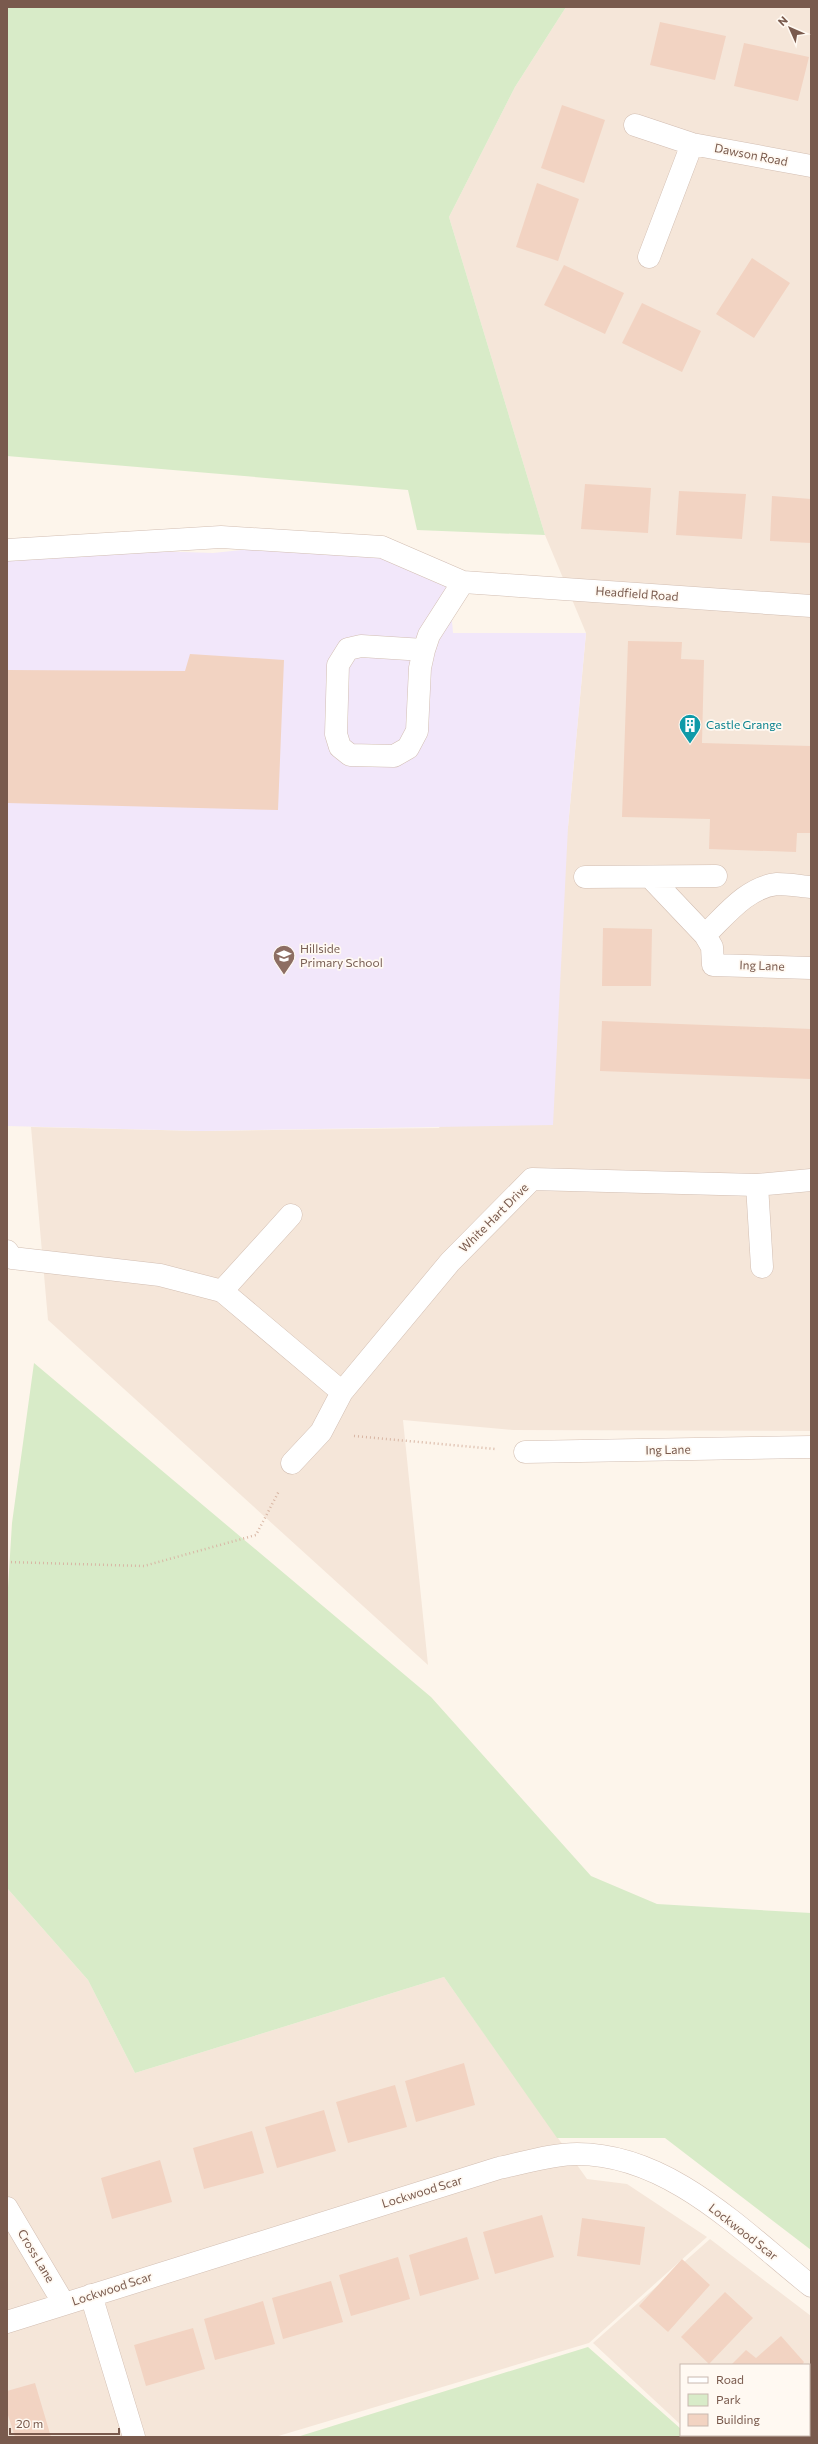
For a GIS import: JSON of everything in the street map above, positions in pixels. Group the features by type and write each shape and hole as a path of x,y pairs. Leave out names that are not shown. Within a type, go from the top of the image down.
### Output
{"street":[{"name":"Dawson Road","path":"635,125 692,144 811,166"},
{"path":"649,257 692,144"},
{"name":"Headfield Road","path":"7,550 221,537 382,547 464,582 811,606"},
{"path":"426,643 361,646 348,649 338,665 336,734 340,747 350,755 394,756 408,748 417,731 420,668 426,643 464,582"},
{"path":"585,877 716,876"},
{"path":"650,877 705,935 746,896 761,888 777,884 811,887"},
{"name":"Ing Lane","path":"705,935 712,946 713,965 811,968"},
{"name":"White Hart Drive","path":"292,1463 321,1432 342,1392 450,1262 532,1179 757,1185 811,1180"},
{"path":"757,1185 762,1267"},
{"path":"222,1291 291,1215"},
{"path":"7,1251 12,1258 160,1275 222,1291 342,1392"},
{"name":"Ing Lane","path":"525,1452 811,1447"},
{"name":"Lockwood Scar","path":"7,2322 499,2168 539,2159 577,2154 616,2160 658,2173 697,2195 811,2286"},
{"name":"Cross Lane","path":"7,2208 64,2304"},
{"path":"91,2295 134,2437"}],"path":[{"path":"321,1432 525,1452"},
{"path":"7,1562 144,1566 256,1534 292,1463"}],"shaded area":[{"path":"566,7 811,7 811,1431 513,1430 403,1420 428,1665 48,1320 31,1127 202,1131 439,1128 568,827 586,633 545,535 449,217 515,87"},
{"name":"Hillside Primary School","path":"310,543 447,562 453,633 586,633 568,827 553,1125 202,1131 7,1126 7,546 213,553"},
{"path":"7,1888 88,1980 135,2073 444,1977 587,2179 627,2184 707,2237 589,2343 275,2437 7,2437"},
{"path":"710,2239 811,2316 811,2437 693,2436 810,2436 810,2364 680,2364 680,2424 593,2343"}],"green space":[{"path":"7,7 566,7 515,87 449,217 545,535 417,530 408,490 7,456"},
{"path":"34,1363 431,1697 591,1876 657,1904 811,1913 811,2250 665,2138 557,2138 444,1977 135,2073 88,1980 7,1888 7,1604 12,1523"},
{"path":"588,2347 680,2428 680,2436 690,2437 297,2437"}],"building":[{"path":"660,22 726,36 715,80 650,65"},
{"path":"744,43 809,57 798,101 734,86"},
{"path":"562,105 605,120 584,183 541,168"},
{"path":"537,183 579,199 558,261 516,247"},
{"path":"752,258 790,283 754,338 716,314"},
{"path":"564,265 624,293 605,334 544,305"},
{"path":"642,303 701,331 682,372 622,343"},
{"path":"585,484 651,488 648,533 581,529"},
{"path":"679,491 746,494 742,539 676,535"},
{"path":"772,496 811,499 811,543 770,541"},
{"name":"Castle Grange","path":"628,641 682,642 681,659 704,660 702,743 811,746 811,833 797,833 796,852 709,849 710,819 622,817"},
{"path":"190,654 284,660 278,810 7,803 7,670 185,671"},
{"path":"603,928 652,929 651,986 602,986"},
{"path":"602,1021 811,1029 811,1079 600,1071"},
{"path":"464,2063 475,2105 416,2122 405,2081"},
{"path":"395,2085 407,2127 348,2143 336,2102"},
{"path":"324,2110 336,2151 277,2168 265,2127"},
{"path":"252,2131 264,2173 204,2189 193,2148"},
{"path":"160,2160 172,2202 112,2219 101,2178"},
{"path":"542,2215 554,2257 495,2274 483,2232"},
{"path":"582,2218 645,2227 640,2265 577,2256"},
{"path":"467,2237 479,2279 420,2296 409,2255"},
{"path":"398,2257 410,2299 351,2316 339,2275"},
{"path":"682,2259 710,2285 668,2332 639,2306"},
{"path":"331,2281 343,2322 283,2339 272,2298"},
{"path":"725,2292 753,2318 709,2364 681,2337"},
{"path":"263,2301 275,2344 215,2360 204,2319"},
{"path":"193,2328 205,2369 146,2386 134,2345"},
{"path":"781,2336 804,2362 803,2364 732,2364 746,2350 756,2358"},
{"path":"811,2380 810,2432 810,2381"},
{"path":"35,2383 51,2437 15,2437 7,2412 7,2391"},
{"path":"789,2436 804,2436 803,2437"}],"place":[{"name":"Castle Grange","path":"690,744"},
{"name":"Hillside Primary School","path":"284,976"}]}
